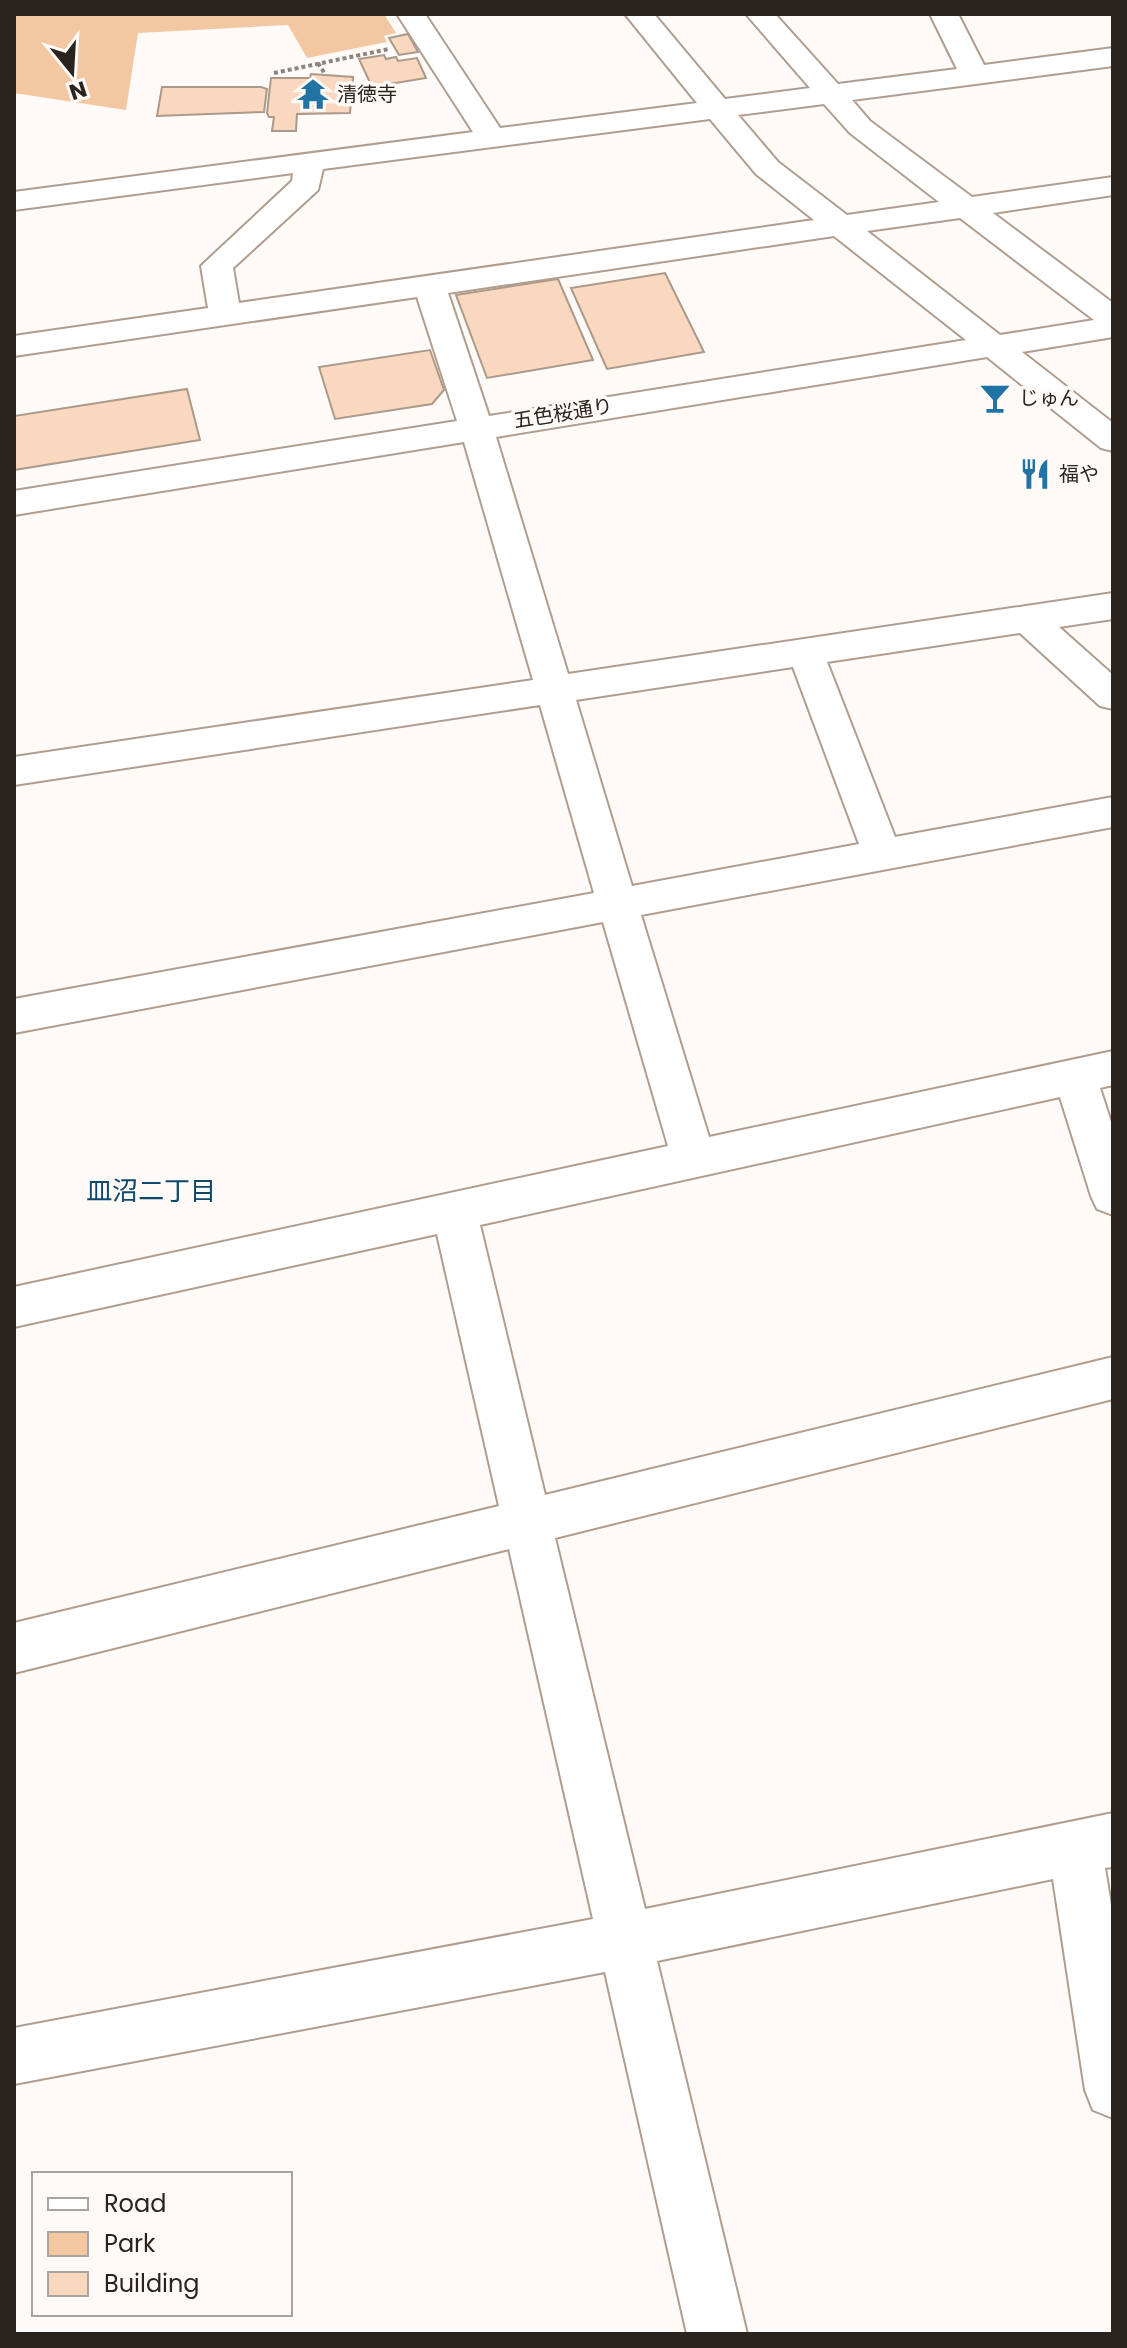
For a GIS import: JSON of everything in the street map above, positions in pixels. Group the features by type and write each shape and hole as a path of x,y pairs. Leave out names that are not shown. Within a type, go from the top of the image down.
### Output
{"street":[{"path":"411,14 492,138"},
{"path":"639,14 767,168 1113,440"},
{"path":"760,14 860,127 1113,319"},
{"path":"944,14 975,75"},
{"path":"14,201 1113,57"},
{"path":"225,314 217,266 307,184 309,162"},
{"path":"14,346 1113,186"},
{"path":"429,284 476,427 694,1160"},
{"name":"五色桜通り","path":"14,503 1113,327"},
{"path":"14,771 1113,606"},
{"path":"1029,620 1113,696"},
{"path":"806,654 882,854"},
{"path":"14,1016 1113,812"},
{"path":"14,1307 1094,1072 1113,1196"},
{"path":"454,1210 717,2334"},
{"path":"14,1648 1113,1378"},
{"path":"14,2056 627,1940 1094,1844 1113,2090"}],"path":[{"path":"274,73 429,41"},
{"path":"318,63 325,74"}],"green space":[{"path":"14,14 384,14 396,33 384,36 387,42 307,58 288,25 138,33 126,110 14,93"}],"building":[{"path":"408,34 418,52 399,55 389,38"},
{"path":"384,55 386,59 396,57 398,61 417,58 426,78 372,87 359,59"},
{"path":"311,74 353,77 350,113 297,114 296,131 272,131 274,117 269,117 267,113 271,78 310,78"},
{"path":"162,87 261,87 267,89 264,112 157,116"},
{"path":"665,273 704,352 607,369 571,288"},
{"path":"558,279 593,360 487,378 456,295"},
{"path":"430,350 444,390 432,404 335,419 319,367"},
{"path":"187,389 200,440 14,470 14,416"}],"place":[{"name":"清徳寺","path":"313,94"},
{"name":"じゅん","path":"995,398"},
{"name":"福や","path":"1035,474"}],"district":[{"name":"皿沼二丁目","path":"151,1191"}]}
